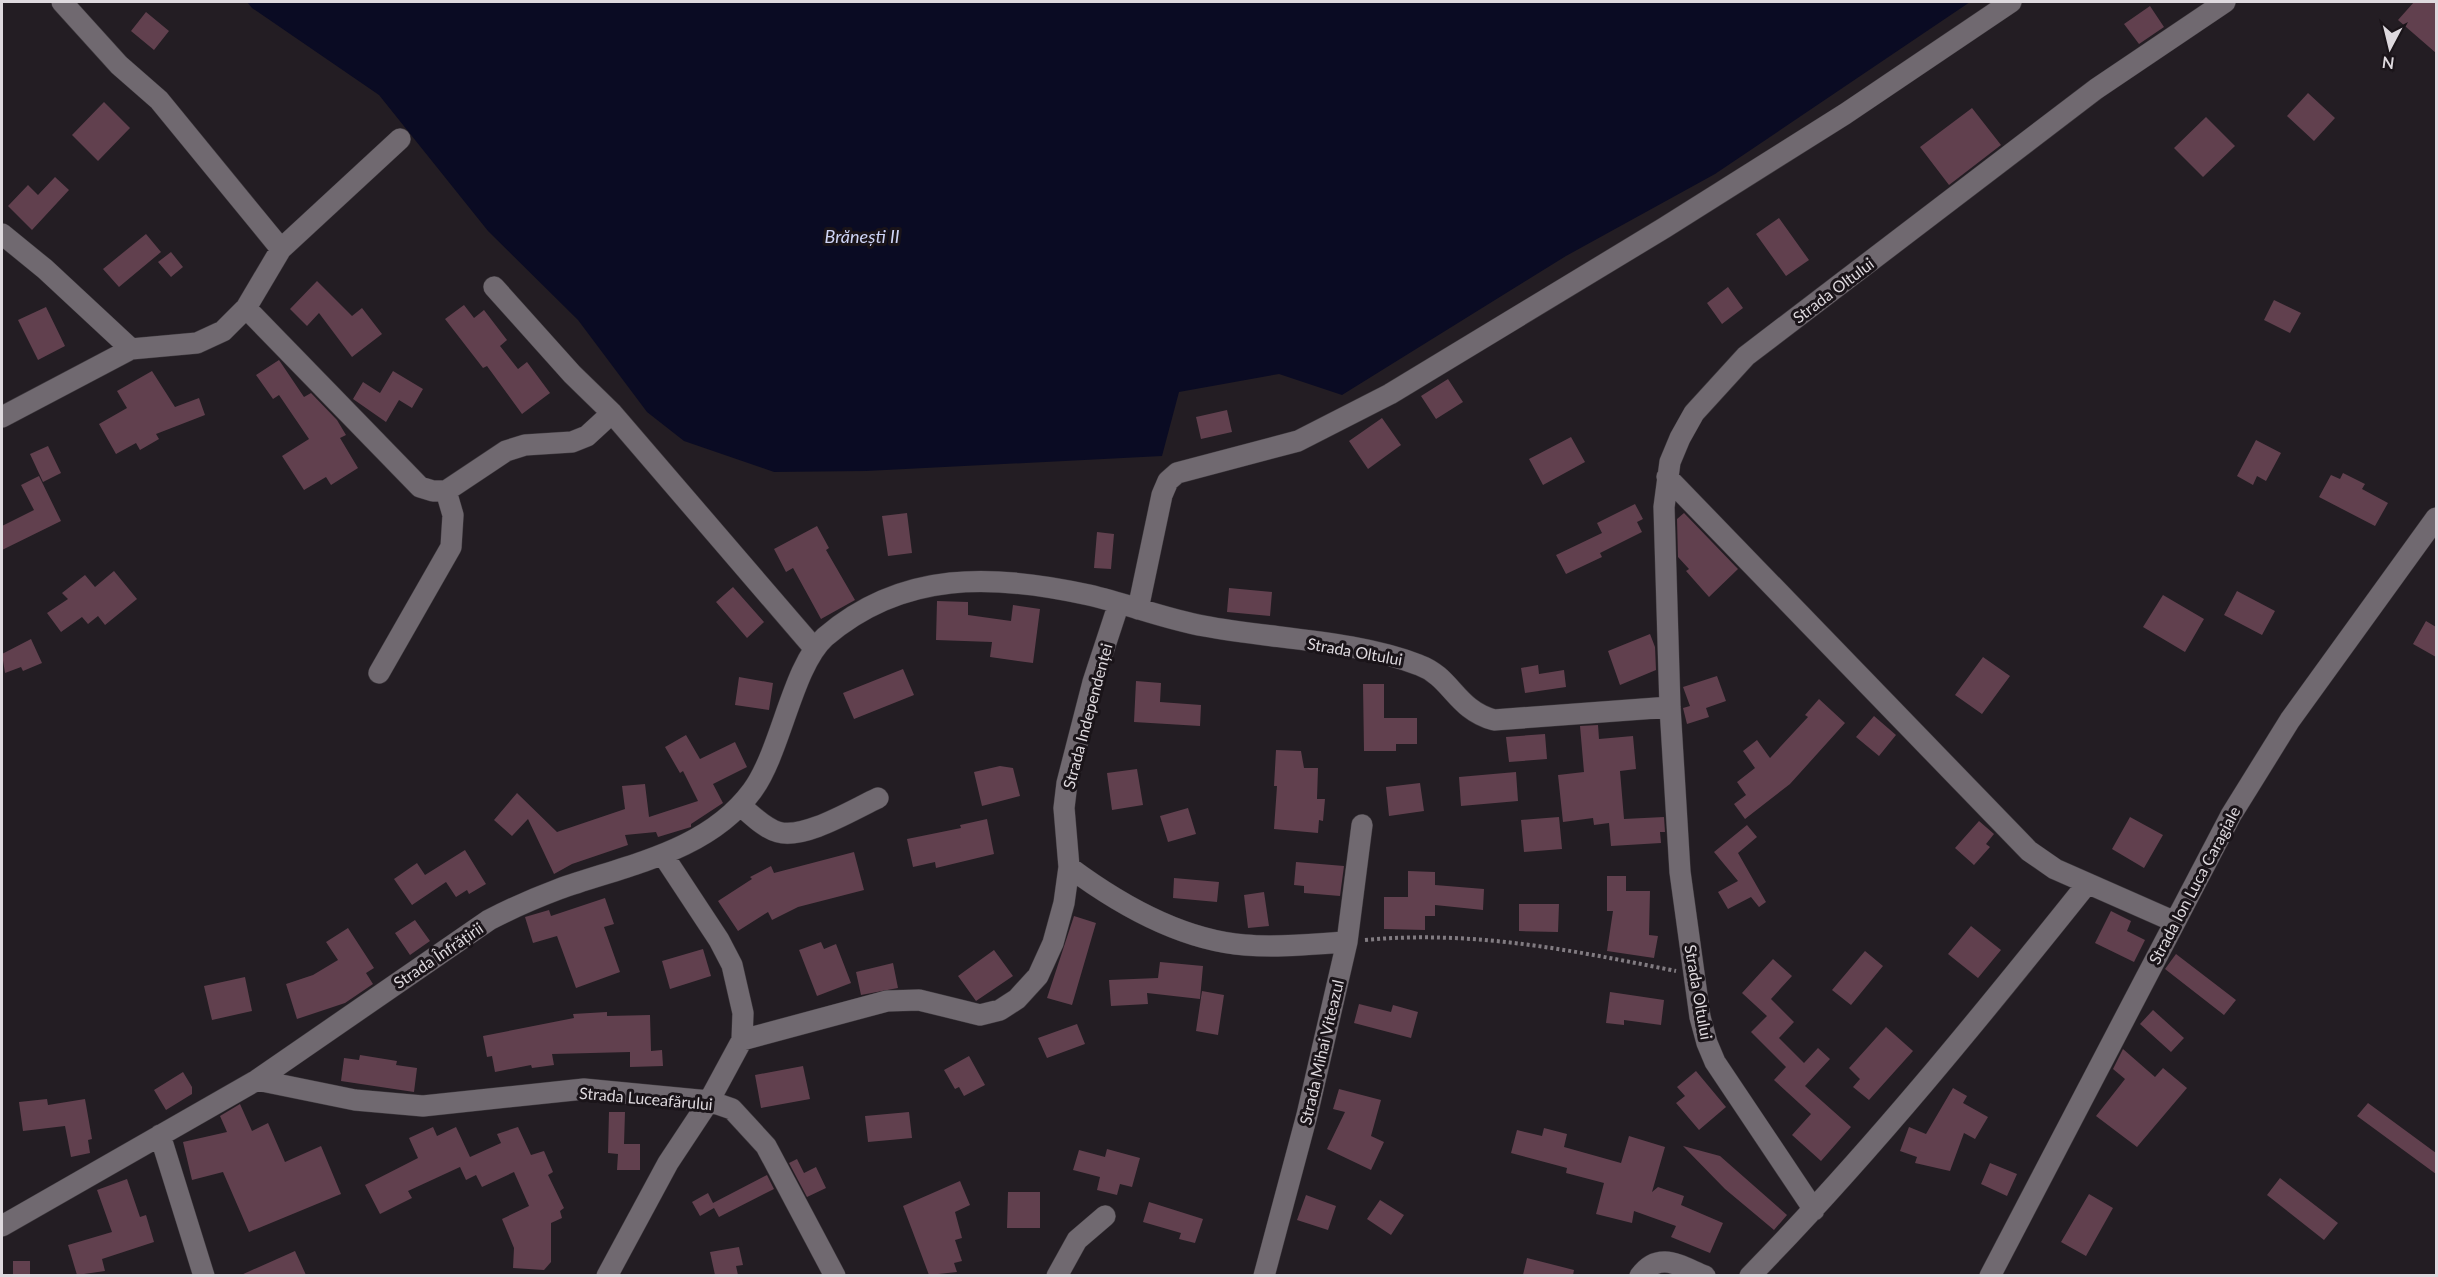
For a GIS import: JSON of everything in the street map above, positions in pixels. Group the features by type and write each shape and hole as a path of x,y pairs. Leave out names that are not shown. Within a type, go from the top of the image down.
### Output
{"street":[{"path":"62,2 119,65 172,115 281,249"},
{"path":"1128,606 1162,495 1168,481 1177,473 1298,441 1390,394 1664,228 1845,114 2011,2"},
{"name":"Strada Oltului","path":"1814,1210 1715,1062 1707,1043 1694,975 1680,872 1670,707 1664,507 1667,477 1680,438 1694,412 1746,356 2096,89 2225,2"},
{"path":"2,417 131,349 196,343 223,330 246,308 281,249 400,138"},
{"path":"2,234 45,269 131,349"},
{"path":"494,287 572,374 612,412 814,648"},
{"path":"246,308 420,486 433,491 446,491 506,451 534,444 572,442 587,436 612,412"},
{"path":"1667,477 2029,851 2055,869 2173,921"},
{"path":"379,673 451,547 453,515 446,491"},
{"name":"Strada Ion Luca Caragiale","path":"1990,1275 2173,921 2231,815 2290,720 2436,518"},
{"name":"Strada Oltului","path":"814,648 847,621 907,590 964,580 1024,585 1128,606 1204,626 1392,655 1424,667 1448,685 1466,707 1477,715 1494,720 1670,707"},
{"name":"Strada Independenței","path":"742,1040 886,1001 919,1000 980,1015 1000,1010 1017,999 1038,976 1046,962 1060,922 1070,867 1064,808 1067,783 1093,682 1128,606"},
{"name":"Strada Înfrățirii","path":"2,1226 257,1080 489,920 543,895 663,855 697,837 741,806 765,769 814,648"},
{"path":"741,806 766,826 789,834 807,831 878,798"},
{"name":"Strada Mihai Viteazul","path":"1264,1275 1307,1115 1347,942 1362,825"},
{"path":"607,1275 674,1153 709,1101 742,1040 743,1013 732,965 719,940 663,855"},
{"path":"1070,867 1099,889 1137,911 1191,934 1244,945 1347,942"},
{"path":"1750,1275 1814,1210 1895,1120 2087,884"},
{"name":"Strada Luceafărului","path":"257,1080 356,1100 423,1106 584,1089 709,1101 732,1109 766,1146 831,1275"},
{"path":"160,1135 204,1275"},
{"path":"1057,1275 1077,1240 1105,1216"},
{"path":"1640,1275 1648,1264 1662,1261 1705,1275"}],"path":[{"path":"1347,942 1443,936 1491,939 1583,952 1694,975"}],"water":[{"name":"Brănești II","path":"247,2 1970,2 1715,174 1566,256 1342,395 1279,374 1179,392 1162,456 866,471 774,472 684,441 647,412 578,320 488,231 379,95 252,8"}],"building":[{"path":"2414,2 2436,2 2436,53 2398,20"},
{"path":"2150,6 2164,27 2139,44 2124,24"},
{"path":"146,12 169,31 154,50 131,31"},
{"path":"2308,93 2335,118 2314,141 2287,116"},
{"path":"104,102 130,128 98,161 72,135"},
{"path":"1972,108 2001,145 1949,185 1920,147"},
{"path":"2206,117 2235,146 2203,177 2174,148"},
{"path":"55,177 69,190 32,230 8,206 28,185 38,195"},
{"path":"1779,218 1809,260 1786,276 1756,234"},
{"path":"146,234 161,252 119,287 103,269"},
{"path":"171,252 183,267 171,277 158,262"},
{"path":"317,281 352,316 362,308 382,334 352,357 319,313 307,326 290,309"},
{"path":"1728,287 1743,308 1722,324 1707,303"},
{"path":"2274,300 2301,313 2290,333 2264,320"},
{"path":"464,305 474,318 484,310 507,340 500,346 518,369 527,362 550,393 522,414 487,366 483,368 445,319"},
{"path":"46,307 65,346 38,360 18,320"},
{"path":"279,360 304,397 311,393 337,420 346,435 340,438 358,468 331,485 326,477 304,490 282,456 309,439 279,395 273,399 256,375"},
{"path":"152,371 175,407 199,398 205,415 156,434 159,439 140,450 136,443 116,454 99,424 127,408 117,391"},
{"path":"393,371 423,389 412,408 399,400 386,422 353,399 363,382 380,393"},
{"path":"1448,379 1463,402 1436,419 1421,396"},
{"path":"1227,410 1232,432 1201,439 1196,417"},
{"path":"1382,418 1401,445 1368,469 1349,441"},
{"path":"1571,437 1585,462 1543,485 1529,459"},
{"path":"2256,440 2281,453 2266,481 2257,476 2253,485 2237,476"},
{"path":"48,446 61,473 43,482 30,454"},
{"path":"2343,473 2365,484 2362,489 2388,503 2375,526 2319,497 2331,475 2340,479"},
{"path":"39,476 61,521 2,550 2,526 34,510 21,485"},
{"path":"1635,504 1643,519 1637,522 1642,532 1600,553 1602,557 1566,574 1556,555 1602,533 1597,523"},
{"path":"907,513 912,553 888,556 882,516"},
{"path":"1684,513 1738,569 1709,597 1686,571 1689,569 1678,557 1677,519"},
{"path":"817,526 829,548 826,550 855,600 821,619 793,568 786,572 774,549"},
{"path":"1097,532 1114,534 1111,569 1094,568"},
{"path":"114,571 137,599 105,625 98,616 88,624 82,617 61,632 47,613 68,599 62,593 85,575 95,587"},
{"path":"733,587 764,622 747,638 716,602"},
{"path":"1229,588 1272,592 1270,616 1227,612"},
{"path":"2237,591 2275,611 2262,635 2224,615"},
{"path":"2163,595 2204,619 2185,652 2143,627"},
{"path":"937,601 968,602 968,615 1011,621 1013,605 1040,609 1033,663 990,657 992,642 936,640"},
{"path":"2426,621 2436,627 2436,657 2413,644"},
{"path":"1650,634 1655,647 1656,670 1620,685 1608,651"},
{"path":"31,639 42,663 23,671 21,667 5,673 2,654"},
{"path":"1983,657 2010,676 1982,714 1955,695"},
{"path":"1538,665 1539,674 1564,670 1566,687 1525,693 1521,668"},
{"path":"903,669 914,695 854,719 843,693"},
{"path":"1717,676 1726,701 1706,708 1709,717 1687,724 1683,708 1690,706 1683,687"},
{"path":"739,677 773,683 769,710 735,705"},
{"path":"1136,681 1161,683 1160,702 1201,705 1200,726 1134,722"},
{"path":"1363,684 1384,684 1384,718 1417,718 1417,744 1396,744 1396,751 1364,751"},
{"path":"1819,699 1845,723 1790,784 1745,819 1734,804 1746,795 1737,782 1755,768 1743,751 1757,740 1770,758 1808,717 1805,715"},
{"path":"1874,716 1896,735 1879,756 1856,737"},
{"path":"1598,725 1599,739 1633,736 1636,769 1620,771 1624,819 1664,817 1665,832 1660,832 1661,843 1611,846 1609,823 1594,825 1593,818 1563,822 1558,775 1584,772 1580,726"},
{"path":"1545,734 1547,759 1509,762 1506,737"},
{"path":"686,735 700,759 735,742 747,767 713,784 723,803 691,824 691,827 658,837 656,832 625,835 628,845 572,864 554,874 528,819 512,836 494,820 517,793 557,832 625,809 622,786 645,784 649,817 698,801 683,771 680,773 665,747"},
{"path":"1276,750 1301,751 1304,768 1318,768 1317,799 1325,799 1323,821 1319,820 1318,833 1274,829 1277,786 1274,786"},
{"path":"1000,766 1013,768 1020,796 982,806 974,772"},
{"path":"1137,769 1143,805 1112,810 1107,773"},
{"path":"1516,772 1518,801 1461,806 1459,777"},
{"path":"1420,783 1424,811 1389,816 1386,787"},
{"path":"1188,808 1196,834 1168,842 1160,816"},
{"path":"1559,817 1562,849 1524,852 1521,820"},
{"path":"2130,817 2163,835 2144,868 2112,849"},
{"path":"987,819 994,854 936,868 935,862 913,867 907,839 961,828 960,825"},
{"path":"1979,821 1994,834 1986,844 1990,847 1974,865 1955,848"},
{"path":"1747,825 1757,837 1738,853 1766,902 1759,907 1751,897 1728,909 1718,892 1738,881 1714,852"},
{"path":"465,850 486,884 469,894 467,890 456,897 446,882 412,905 394,879 417,863 425,875"},
{"path":"854,852 864,890 798,907 772,920 768,912 738,931 718,901 752,879 750,877 771,866 774,873"},
{"path":"1296,862 1344,866 1340,896 1304,893 1304,886 1294,885"},
{"path":"1408,871 1435,872 1435,885 1484,889 1483,910 1435,905 1435,916 1425,916 1425,930 1384,929 1384,897 1408,897"},
{"path":"1607,876 1626,876 1626,891 1650,891 1649,935 1658,936 1654,958 1607,951 1613,911 1607,911"},
{"path":"1174,878 1219,882 1217,902 1173,898"},
{"path":"1264,892 1269,926 1248,928 1244,895"},
{"path":"605,898 614,924 604,927 620,972 576,988 557,936 533,943 525,917 549,910 551,916"},
{"path":"1519,904 1559,904 1558,932 1519,931"},
{"path":"2111,911 2131,921 2127,931 2145,940 2134,962 2095,943"},
{"path":"1074,916 1096,923 1072,1005 1047,998"},
{"path":"415,920 430,941 410,955 395,933"},
{"path":"1971,926 2001,950 1978,978 1948,954"},
{"path":"348,928 374,968 366,973 373,984 345,1003 297,1019 286,984 313,975 338,960 326,942"},
{"path":"821,942 824,949 836,944 851,983 817,996 799,950"},
{"path":"703,949 711,976 670,989 662,961"},
{"path":"994,950 1013,976 976,1001 958,976"},
{"path":"1865,951 1883,966 1851,1005 1832,990"},
{"path":"2176,954 2236,1000 2224,1015 2165,969"},
{"path":"1773,959 1792,976 1771,999 1794,1022 1779,1038 1804,1063 1818,1048 1830,1059 1805,1086 1851,1127 1821,1161 1792,1135 1811,1114 1774,1080 1786,1067 1751,1032 1767,1016 1742,993"},
{"path":"1160,962 1203,966 1200,999 1147,993 1148,1004 1111,1006 1109,980 1158,978"},
{"path":"893,963 898,988 861,995 856,972"},
{"path":"245,977 252,1011 212,1020 204,986"},
{"path":"1202,991 1224,995 1218,1035 1196,1031"},
{"path":"1610,992 1664,1000 1661,1025 1624,1020 1624,1025 1606,1023"},
{"path":"1359,1004 1391,1012 1393,1005 1418,1012 1411,1038 1354,1023"},
{"path":"2153,1010 2184,1038 2171,1052 2140,1024"},
{"path":"607,1012 607,1016 650,1015 651,1051 662,1050 663,1066 630,1067 630,1052 552,1054 554,1065 532,1068 531,1065 495,1072 492,1056 487,1057 483,1036 574,1018 573,1014"},
{"path":"1077,1024 1085,1044 1047,1058 1038,1038"},
{"path":"1886,1027 1913,1051 1869,1100 1853,1087 1860,1079 1849,1068"},
{"path":"2123,1049 2155,1077 2163,1068 2187,1088 2137,1147 2096,1116 2125,1079 2113,1069"},
{"path":"360,1055 397,1061 396,1065 417,1068 414,1092 341,1081 344,1058 359,1060"},
{"path":"969,1056 985,1085 964,1096 959,1087 955,1089 944,1070"},
{"path":"803,1066 810,1099 761,1108 755,1075"},
{"path":"1696,1071 1726,1107 1699,1130 1676,1103 1685,1096 1677,1087"},
{"path":"183,1072 192,1087 192,1094 166,1110 154,1090"},
{"path":"1953,1088 1967,1096 1963,1103 1988,1117 1975,1139 1964,1133 1950,1171 1915,1163 1917,1157 1900,1151 1909,1127 1926,1134"},
{"path":"1339,1089 1381,1100 1371,1136 1384,1142 1371,1170 1327,1149 1345,1112 1333,1109"},
{"path":"47,1099 48,1105 85,1099 92,1139 88,1140 90,1153 71,1157 65,1126 23,1131 19,1102"},
{"path":"2368,1103 2436,1153 2436,1174 2357,1116"},
{"path":"240,1104 252,1131 268,1123 285,1162 321,1146 341,1194 249,1232 223,1172 192,1180 183,1142 227,1132 220,1116"},
{"path":"609,1112 625,1112 624,1144 640,1144 640,1170 617,1170 618,1154 608,1153"},
{"path":"909,1112 912,1138 868,1142 865,1116"},
{"path":"433,1127 437,1136 456,1127 470,1157 501,1143 497,1134 518,1127 531,1155 544,1151 553,1172 548,1175 564,1208 560,1211 562,1218 551,1223 551,1262 544,1270 513,1268 514,1248 502,1219 529,1206 514,1172 482,1187 476,1175 466,1180 460,1167 408,1191 412,1198 380,1214 365,1185 418,1158 409,1138"},
{"path":"1544,1128 1567,1134 1564,1147 1621,1163 1629,1136 1665,1147 1652,1192 1658,1187 1684,1196 1681,1205 1723,1223 1710,1253 1671,1237 1676,1226 1634,1211 1632,1223 1596,1214 1604,1183 1566,1173 1567,1168 1511,1153 1517,1130 1542,1136"},
{"path":"1683,1146 1720,1156 1787,1215 1774,1230 1725,1189"},
{"path":"1107,1149 1140,1158 1132,1187 1120,1184 1117,1195 1097,1190 1100,1177 1073,1170 1079,1150 1105,1157"},
{"path":"797,1159 804,1173 816,1167 826,1188 807,1197 789,1163"},
{"path":"1990,1163 2017,1174 2007,1196 1981,1184"},
{"path":"767,1175 774,1189 719,1217 714,1208 700,1216 692,1202 708,1193 713,1203"},
{"path":"2280,1178 2338,1223 2324,1240 2267,1195"},
{"path":"127,1179 140,1217 146,1215 154,1242 102,1259 105,1271 77,1275 68,1245 112,1232 97,1190"},
{"path":"960,1181 970,1205 955,1212 962,1238 955,1240 962,1261 954,1263 957,1272 929,1275 903,1206"},
{"path":"1008,1192 1040,1192 1040,1228 1007,1228"},
{"path":"2089,1194 2113,1208 2086,1256 2061,1242"},
{"path":"1306,1195 1336,1206 1328,1230 1297,1220"},
{"path":"1380,1200 1404,1215 1391,1235 1367,1219"},
{"path":"1149,1202 1203,1219 1195,1243 1179,1239 1181,1233 1143,1222"},
{"path":"739,1247 743,1265 736,1266 738,1275 715,1275 710,1252"},
{"path":"295,1251 306,1275 241,1275"},
{"path":"1527,1258 1574,1270 1573,1275 1523,1275"},
{"path":"13,1261 30,1261 30,1275 13,1275"}]}
